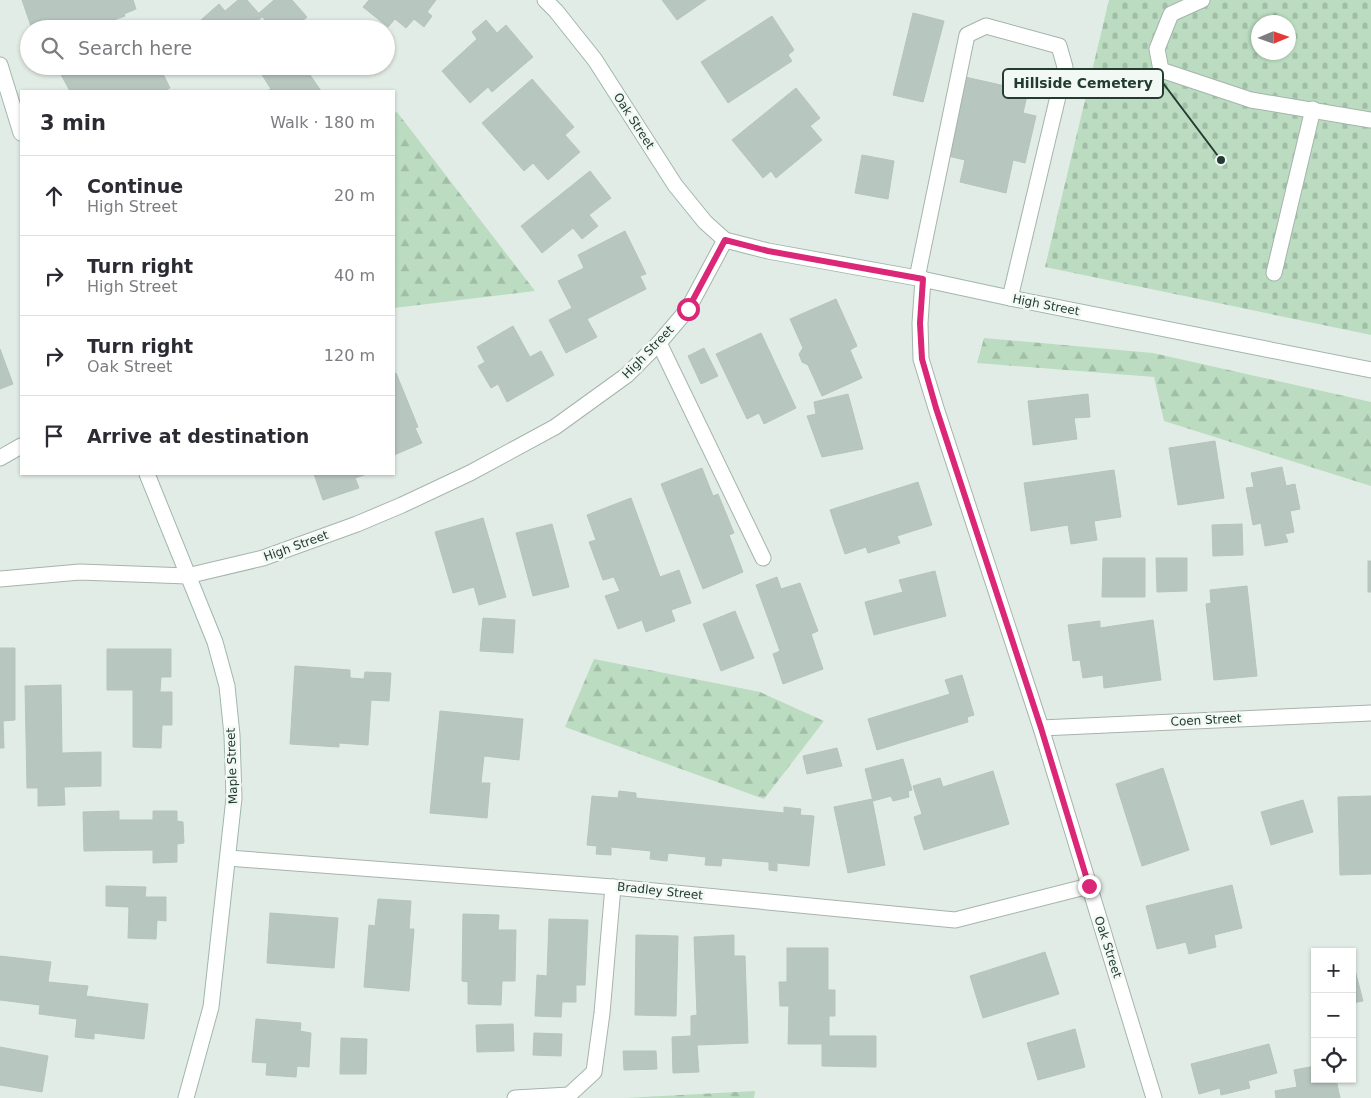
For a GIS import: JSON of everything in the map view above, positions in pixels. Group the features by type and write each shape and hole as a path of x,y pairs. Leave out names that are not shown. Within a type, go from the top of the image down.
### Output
{"street":[{"name":"Oak Street","path":"545,0 595,60 675,185 705,222 725,240"},
{"path":"1202,0 1170,14 1158,49 1161,70 1251,100 1371,120"},
{"name":"Oak Street","path":"1010,298 1065,67 1059,46 986,26 967,35 920,279 922,359 936,408 1041,728 1154,1098"},
{"path":"0,65 20,130"},
{"path":"1274,273 1313,110"},
{"name":"High Street","path":"0,579 80,572 187,576 263,558 357,524 470,473 555,427 627,375 659,343 688,309 725,240 768,251 920,279 1371,370"},
{"path":"659,343 764,558"},
{"path":"0,458 20,447"},
{"name":"Maple Street","path":"147,475 215,642 227,686 232,735 234,798 211,1007 186,1098"},
{"name":"Coen Street","path":"1041,728 1371,713"},
{"name":"Bradley Street","path":"228,858 613,887 955,920 1089,886"},
{"path":"515,1098 569,1095 594,1072 602,1013 613,887"}],"green space":[{"path":"1109,0 1371,0 1371,335 1045,267"},
{"path":"397,112 535,291 395,308 395,113"},
{"path":"984,338 1153,353 1371,402 1371,486 1164,421 1154,377 977,363"},
{"path":"594,659 760,692 824,721 764,799 565,727"},
{"path":"755,1091 754,1098 625,1098"}],"building":[{"path":"22,0 133,0 136,9 114,20 29,20"},
{"path":"238,0 247,0 262,17 258,20 201,20 219,4 225,11"},
{"path":"274,0 292,0 307,17 304,20 265,20 259,13"},
{"path":"369,0 436,0 427,12 432,16 424,27 414,19 406,28 395,19 379,20 363,7"},
{"path":"662,0 706,0 677,20"},
{"path":"913,13 944,21 923,102 893,95"},
{"path":"772,16 794,50 788,55 792,61 728,103 701,62"},
{"path":"486,20 497,33 506,25 533,57 492,92 488,87 470,103 442,71 477,39 472,32"},
{"path":"61,75 164,75 170,88 166,90 69,90"},
{"path":"262,75 310,75 320,90 269,90 271,89"},
{"path":"965,77 1028,91 1023,113 1036,116 1025,163 1013,160 1006,193 960,182 965,160 948,156"},
{"path":"532,79 574,127 565,135 580,152 548,180 533,163 524,171 482,123"},
{"path":"796,88 820,118 810,126 822,140 776,178 771,171 763,178 732,140"},
{"path":"862,155 894,161 888,199 855,193"},
{"path":"590,171 611,198 589,215 598,226 582,239 573,228 542,253 521,226"},
{"path":"625,231 646,274 640,276 646,289 587,319 597,337 566,353 549,320 572,308 558,281 584,268 578,255"},
{"path":"836,299 857,346 850,350 862,378 822,396 808,365 802,362 799,354 803,348 790,319"},
{"path":"513,326 530,357 541,351 554,375 507,402 498,384 491,388 478,366 485,362 477,347"},
{"path":"761,333 796,408 764,424 759,413 747,419 716,354"},
{"path":"704,348 718,376 701,384 688,356"},
{"path":"0,349 13,384 0,389"},
{"path":"395,374 418,427 415,428 422,443 395,455"},
{"path":"848,394 863,449 822,457 807,416 816,414 814,402"},
{"path":"1088,394 1090,417 1074,418 1077,439 1033,445 1028,401"},
{"path":"1215,441 1224,498 1178,505 1169,448"},
{"path":"1282,467 1286,486 1295,484 1300,509 1290,511 1294,532 1285,534 1288,542 1265,546 1261,523 1253,525 1246,488 1254,487 1251,473"},
{"path":"702,468 713,496 718,494 734,533 729,535 743,572 703,589 661,484"},
{"path":"1114,470 1121,517 1094,521 1097,540 1071,544 1068,525 1031,531 1024,483"},
{"path":"314,475 364,475 355,478 359,488 323,500"},
{"path":"918,482 932,525 897,536 900,543 868,553 866,547 845,554 830,510"},
{"path":"631,498 660,577 679,570 691,603 671,610 675,621 646,632 642,620 618,629 605,596 620,591 614,577 603,580 589,542 596,540 587,515"},
{"path":"483,518 506,597 479,605 474,587 453,593 435,532"},
{"path":"552,524 569,587 533,596 516,533"},
{"path":"1242,524 1243,555 1213,556 1212,525"},
{"path":"1103,558 1145,558 1145,597 1102,597"},
{"path":"1156,558 1187,558 1187,591 1157,592"},
{"path":"1368,561 1371,561 1371,592 1368,592"},
{"path":"935,571 946,616 874,635 865,602 903,592 899,580"},
{"path":"777,577 781,589 800,583 818,631 811,634 823,669 783,684 773,654 780,651 756,585"},
{"path":"1247,586 1257,676 1214,680 1206,604 1211,603 1210,590"},
{"path":"735,611 754,658 721,671 703,624"},
{"path":"483,618 515,620 513,653 480,651"},
{"path":"1153,620 1161,680 1104,688 1103,675 1083,678 1080,660 1073,661 1068,625 1100,621 1100,628"},
{"path":"0,648 15,648 15,720 3,721 4,748 0,748"},
{"path":"107,649 171,649 171,677 161,677 160,692 172,692 172,725 162,725 161,748 133,747 133,690 107,690"},
{"path":"295,666 350,670 350,678 364,679 365,672 391,673 389,701 371,700 368,745 339,743 339,747 290,744"},
{"path":"962,675 974,715 967,717 968,722 877,750 868,719 950,694 945,680"},
{"path":"61,685 62,753 101,752 101,786 64,787 65,805 38,806 38,788 27,788 25,686"},
{"path":"440,711 523,719 519,760 484,756 481,783 490,783 487,818 430,813"},
{"path":"837,748 842,766 807,774 803,756"},
{"path":"903,759 912,790 908,791 909,797 893,801 891,796 873,801 865,769"},
{"path":"1163,768 1189,850 1142,866 1116,784"},
{"path":"993,771 1009,824 924,850 914,817 922,814 913,786 940,778 943,787"},
{"path":"619,791 636,793 636,798 784,813 784,807 801,809 800,815 814,816 809,866 777,863 777,871 769,870 769,862 722,858 721,866 705,865 706,857 668,853 667,861 650,859 651,851 611,847 611,855 596,854 597,846 587,845 592,796 618,798"},
{"path":"1371,796 1371,874 1340,875 1338,797"},
{"path":"872,799 885,865 848,873 834,807"},
{"path":"1303,800 1313,832 1271,845 1261,812"},
{"path":"119,811 119,820 153,820 153,811 177,811 177,821 183,822 184,843 177,844 177,862 153,863 153,850 84,851 83,812"},
{"path":"1232,885 1242,928 1214,935 1216,947 1189,954 1186,942 1157,949 1146,906"},
{"path":"106,886 146,887 145,897 166,897 166,921 157,920 156,939 128,938 129,907 106,906"},
{"path":"378,899 411,901 409,929 414,929 409,991 364,987 369,925 375,926"},
{"path":"270,913 338,918 334,968 267,963"},
{"path":"463,914 499,915 498,930 516,930 515,981 502,981 501,1005 468,1004 468,982 462,981"},
{"path":"549,919 588,920 585,985 576,985 576,1002 562,1002 561,1017 535,1016 537,975 547,976"},
{"path":"636,935 678,936 676,1016 635,1015"},
{"path":"734,935 734,956 745,956 748,1043 697,1045 699,1072 673,1073 672,1037 691,1036 691,1016 697,1015 694,937"},
{"path":"787,948 828,948 828,990 835,990 835,1016 829,1016 829,1036 876,1036 876,1067 822,1066 822,1044 788,1044 789,1006 780,1006 779,982 787,982"},
{"path":"1045,952 1059,994 983,1018 970,976"},
{"path":"0,956 51,962 48,982 88,986 86,996 148,1004 144,1039 94,1033 94,1039 75,1037 77,1019 39,1014 40,1005 0,1000"},
{"path":"1356,974 1363,1001 1356,1002"},
{"path":"256,1019 301,1023 300,1031 311,1033 309,1067 297,1066 296,1077 266,1075 267,1063 252,1062"},
{"path":"513,1024 514,1051 477,1052 476,1025"},
{"path":"1075,1029 1085,1067 1038,1080 1027,1043"},
{"path":"534,1033 562,1034 561,1056 533,1055"},
{"path":"341,1038 367,1039 366,1074 340,1074"},
{"path":"1269,1044 1277,1073 1248,1081 1250,1088 1221,1095 1220,1088 1199,1094 1191,1064"},
{"path":"0,1047 48,1056 42,1092 0,1085"},
{"path":"623,1051 656,1051 657,1069 624,1070"},
{"path":"1311,1067 1311,1083 1337,1083 1340,1098 1276,1098 1275,1091 1297,1087 1294,1070"}],"place":[{"name":"Hillside Cemetery","path":"1221,160"}],"route":[{"path":"688,309 725,240 768,251 923,279 920,323 922,359 936,408 1041,728 1089,886"}]}
